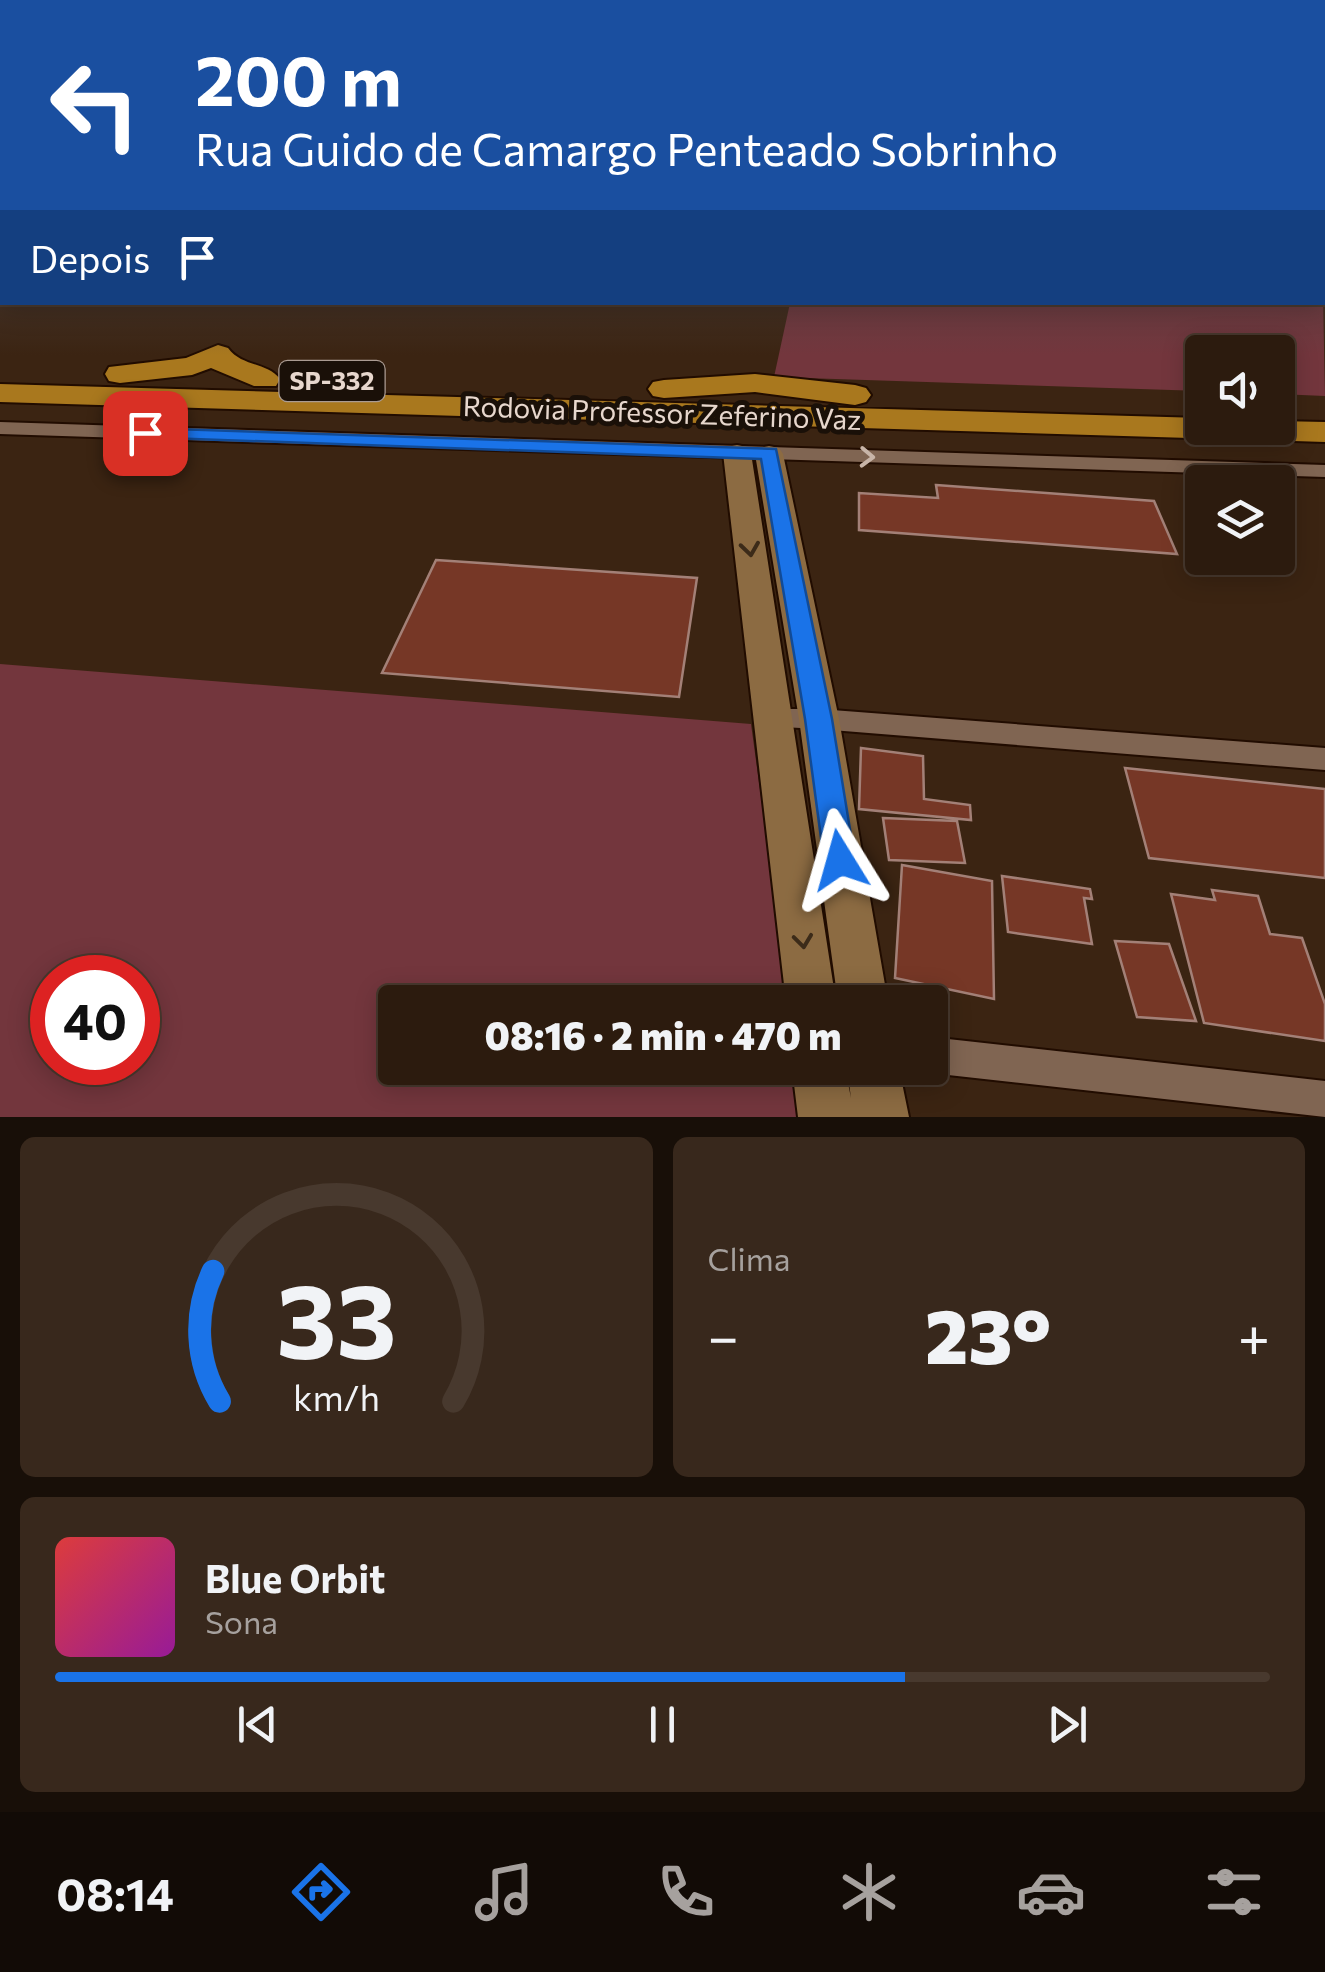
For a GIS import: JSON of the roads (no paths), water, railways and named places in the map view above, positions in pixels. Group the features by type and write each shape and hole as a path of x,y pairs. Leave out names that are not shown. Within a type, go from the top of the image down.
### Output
{"highway":[{"name":"Rodovia Professor Zeferino Vaz","path":"0,371 1185,405"},
{"name":"Rodovia Professor Zeferino Vaz","path":"0,393 591,412 727,427 892,426 935,420 1325,432"},
{"path":"0,404 172,399"},
{"path":"1295,407 1325,408"}],"street":[{"path":"0,428 1325,471"},
{"path":"753,453 819,719 860,985"},
{"path":"753,453 774,719 809,985"},
{"path":"774,719 819,719 1325,759"},
{"path":"948,1057 1325,1100"},
{"path":"821,1085 826,1117"},
{"path":"876,1085 881,1117"}]}
